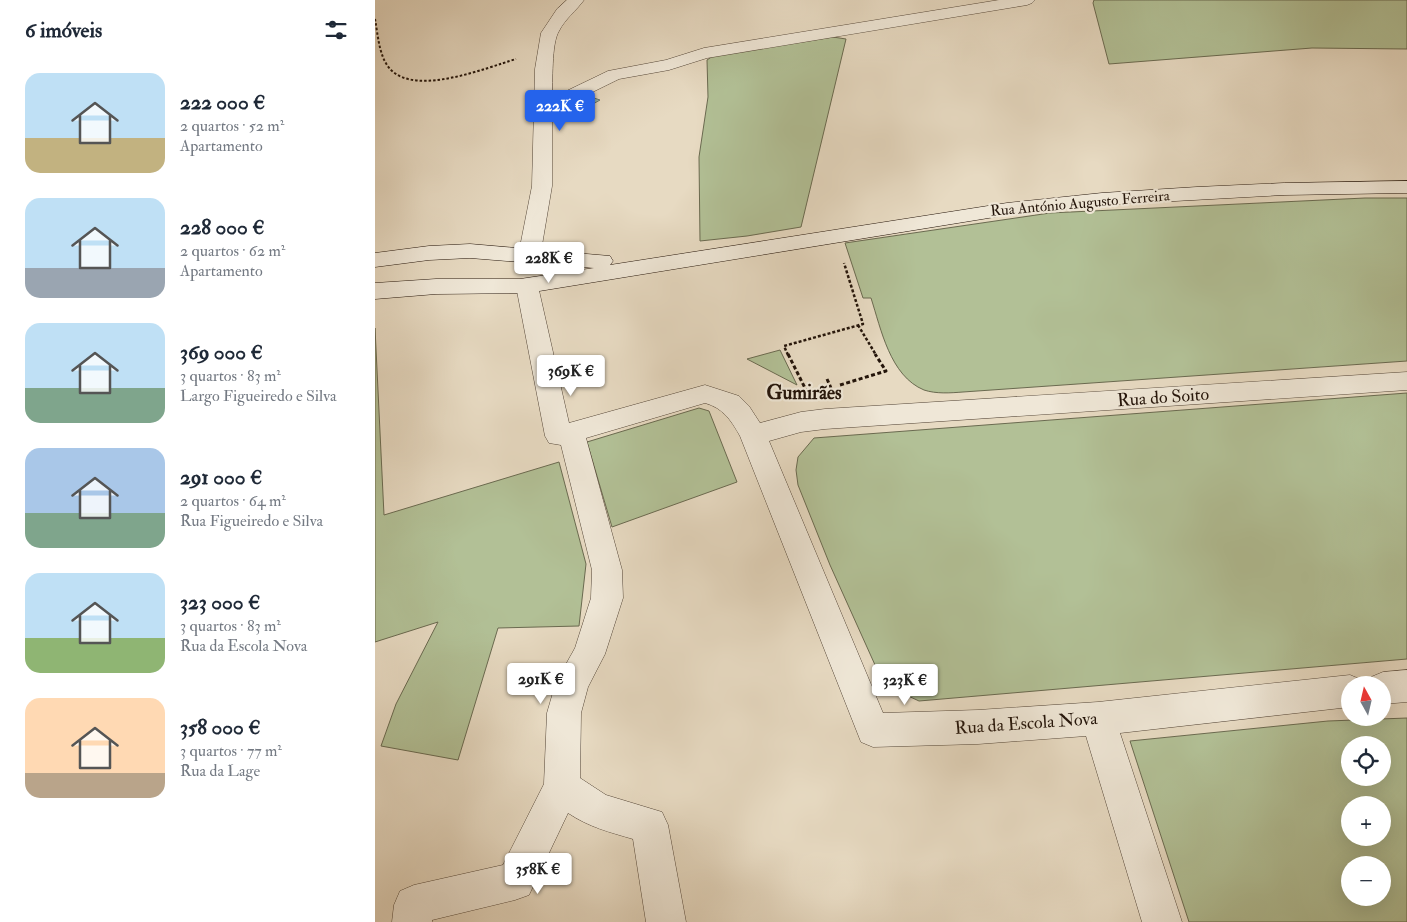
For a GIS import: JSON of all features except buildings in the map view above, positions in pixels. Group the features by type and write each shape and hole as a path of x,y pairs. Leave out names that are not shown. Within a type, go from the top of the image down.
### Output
{"street":[{"path":"412,922 414,905 515,881 561,788 564,713 573,682 589,654 607,598 607,570 571,433 558,436 517,287 536,271 536,265 529,257 542,186 543,110 549,33 554,22 576,0"},
{"path":"543,110 614,75 669,66 704,52 1027,0"},
{"name":"Rua António Augusto Ferreira","path":"375,291 472,286 517,287 1007,209 1102,199 1284,189 1407,187"},
{"name":"Rua António Augusto Ferreira","path":"375,260 425,254 481,252 583,262 756,249"},
{"name":"Rua do Soito","path":"753,435 801,422 825,418 1407,380"},
{"name":"Rua da Escola Nova","path":"571,433 705,394 724,398 738,410 753,435 873,730 978,727 1098,719 1341,692"},
{"path":"1391,687 1407,686"},
{"path":"1098,719 1162,922"},
{"path":"561,788 597,811 649,826 667,922"}],"path":[{"path":"375,19 384,56 391,70 401,77 419,80 450,78 521,58 546,54"},
{"path":"808,395 784,346 863,324 835,236"},
{"path":"824,390 886,371 858,325"},
{"path":"827,379 831,388"}],"green space":[{"path":"1094,0 1407,0 1407,49 1312,48 1109,64 1093,3"},
{"path":"833,37 846,39 801,227 747,236 700,241 699,157 708,97 707,60 713,56"},
{"path":"1365,198 1407,198 1407,361 943,393 924,390 912,383 895,363 883,337 871,298 863,298 845,243 1050,213"},
{"path":"375,328 384,515 559,462 586,564 579,626 498,628 458,760 381,746 396,704 438,622 375,642"},
{"path":"780,350 797,385 747,359"},
{"path":"1407,393 1407,659 919,701 904,694 880,676 830,565 798,485 796,470 798,457 814,438"},
{"path":"699,408 709,411 737,482 612,527 587,442"},
{"path":"1407,718 1407,922 1189,922 1130,741 1328,721 1341,721 1341,726 1391,726 1391,719"}],"water":[{"path":"588,96 600,100 577,113 568,110 570,107"}],"district":[{"name":"Gumirães","path":"804,392"}]}
